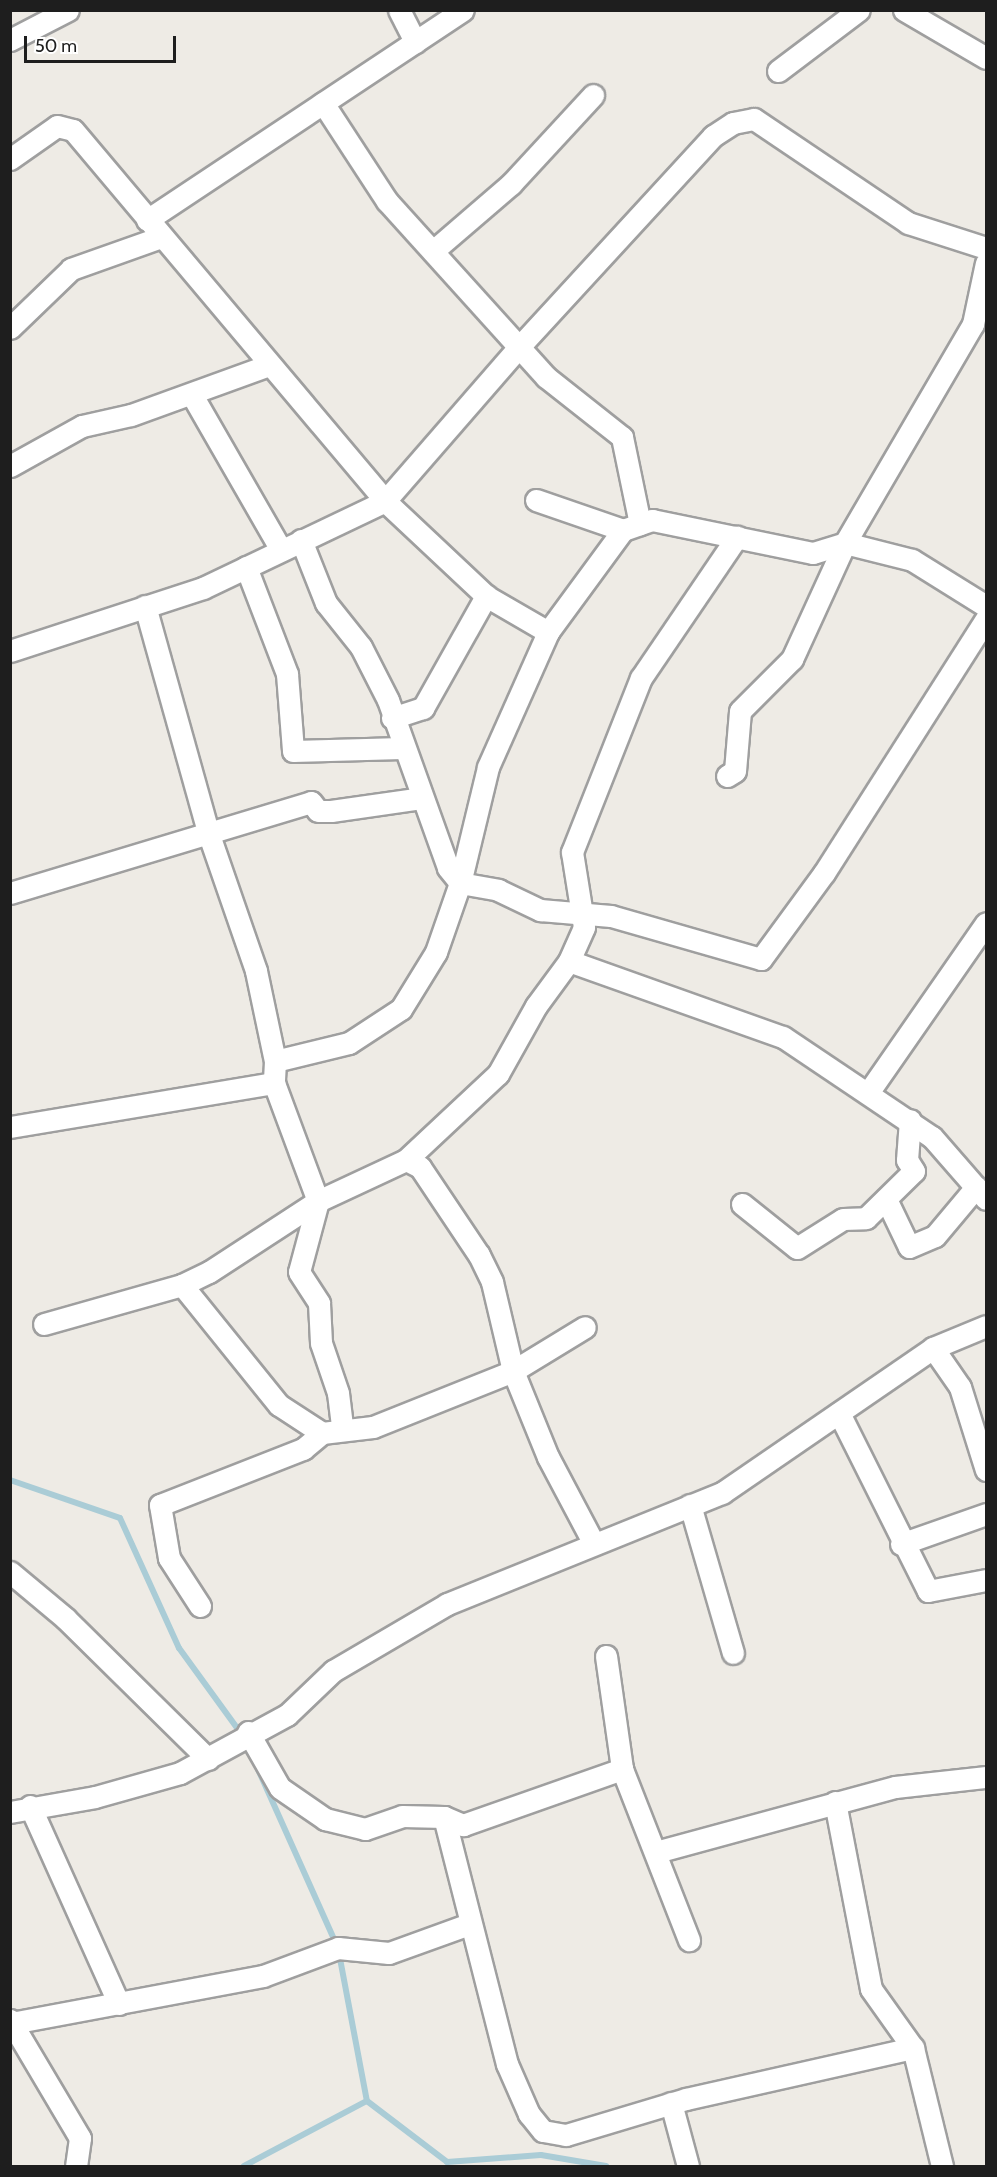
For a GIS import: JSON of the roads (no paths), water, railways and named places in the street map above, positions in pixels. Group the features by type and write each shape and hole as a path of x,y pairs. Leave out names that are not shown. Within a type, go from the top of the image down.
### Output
{"street":[{"path":"10,40 68,10"},
{"path":"399,10 415,42"},
{"path":"147,220 463,10"},
{"path":"778,71 859,10"},
{"path":"911,16 939,10"},
{"path":"911,16 987,58"},
{"path":"433,251 511,184 593,95"},
{"path":"275,1061 349,1043 401,1009 436,952 460,883 488,767 548,632 632,527 622,437 546,376 387,201 323,103"},
{"path":"10,651 145,606 246,567 385,501 519,347 713,136 733,123 754,119 908,223 987,248"},
{"path":"10,159 57,126 73,129 266,366 385,501 486,596 548,632"},
{"path":"10,328 71,269 161,237"},
{"path":"727,776 735,771 740,711 792,659 845,543 980,326 987,263"},
{"path":"10,466 82,426 192,395 266,366"},
{"path":"192,395 281,550"},
{"path":"536,500 632,527 678,524 813,553 845,543 912,560 987,606"},
{"path":"44,1324 182,1285 318,1201 406,1160 498,1074 536,1006 569,961 584,927 572,852 641,678 737,537"},
{"path":"301,540 326,603 361,647 392,718 448,868 460,883 498,890 540,910 611,916 761,959 766,955 987,619"},
{"path":"246,567 287,674 294,751 402,748"},
{"path":"392,718 423,708 486,596"},
{"path":"145,606 208,832 256,971 275,1061 274,1083 318,1201 299,1272 319,1303 321,1343 338,1393 332,1430"},
{"path":"10,893 311,802 318,811 331,812 422,798"},
{"path":"870,1090 986,925"},
{"path":"569,961 783,1036 870,1090 910,1120 981,1193 935,1236 909,1247 885,1199"},
{"path":"10,1127 274,1083"},
{"path":"742,1204 797,1248 843,1220 866,1218 914,1171 907,1160 910,1120"},
{"path":"406,1160 420,1167 479,1255 492,1282 513,1371 548,1457 594,1544"},
{"path":"182,1285 259,1384 279,1405 332,1430"},
{"path":"118,2004 20,1809 95,1797 180,1773 242,1736 287,1715 333,1671 447,1604 722,1493 933,1348 987,1326"},
{"path":"200,1606 169,1558 160,1505 303,1449 332,1430 373,1427 513,1371 585,1327"},
{"path":"933,1348 960,1388 987,1470"},
{"path":"839,1413 901,1544 928,1591 987,1580"},
{"path":"690,1505 733,1653"},
{"path":"901,1544 987,1514"},
{"path":"10,1572 65,1618 208,1758"},
{"path":"606,1656 622,1769 689,1940"},
{"path":"242,1736 280,1788 325,1819 364,1829 402,1816 444,1816 463,1825 622,1769"},
{"path":"656,1852 895,1787 987,1777"},
{"path":"835,1802 871,1989 914,2048 942,2166"},
{"path":"444,1816 469,1924 507,2064 529,2114 543,2131 566,2135 671,2103 914,2048"},
{"path":"76,2166 81,2138 11,2021 118,2004 263,1976 338,1948 389,1953 469,1924"},
{"path":"671,2103 688,2166"}],"waterway":[{"path":"10,1480 120,1518 179,1648 243,1736"},
{"path":"257,1767 338,1948 367,2101 447,2162 541,2155 606,2166"},
{"path":"244,2166 367,2101"}]}
